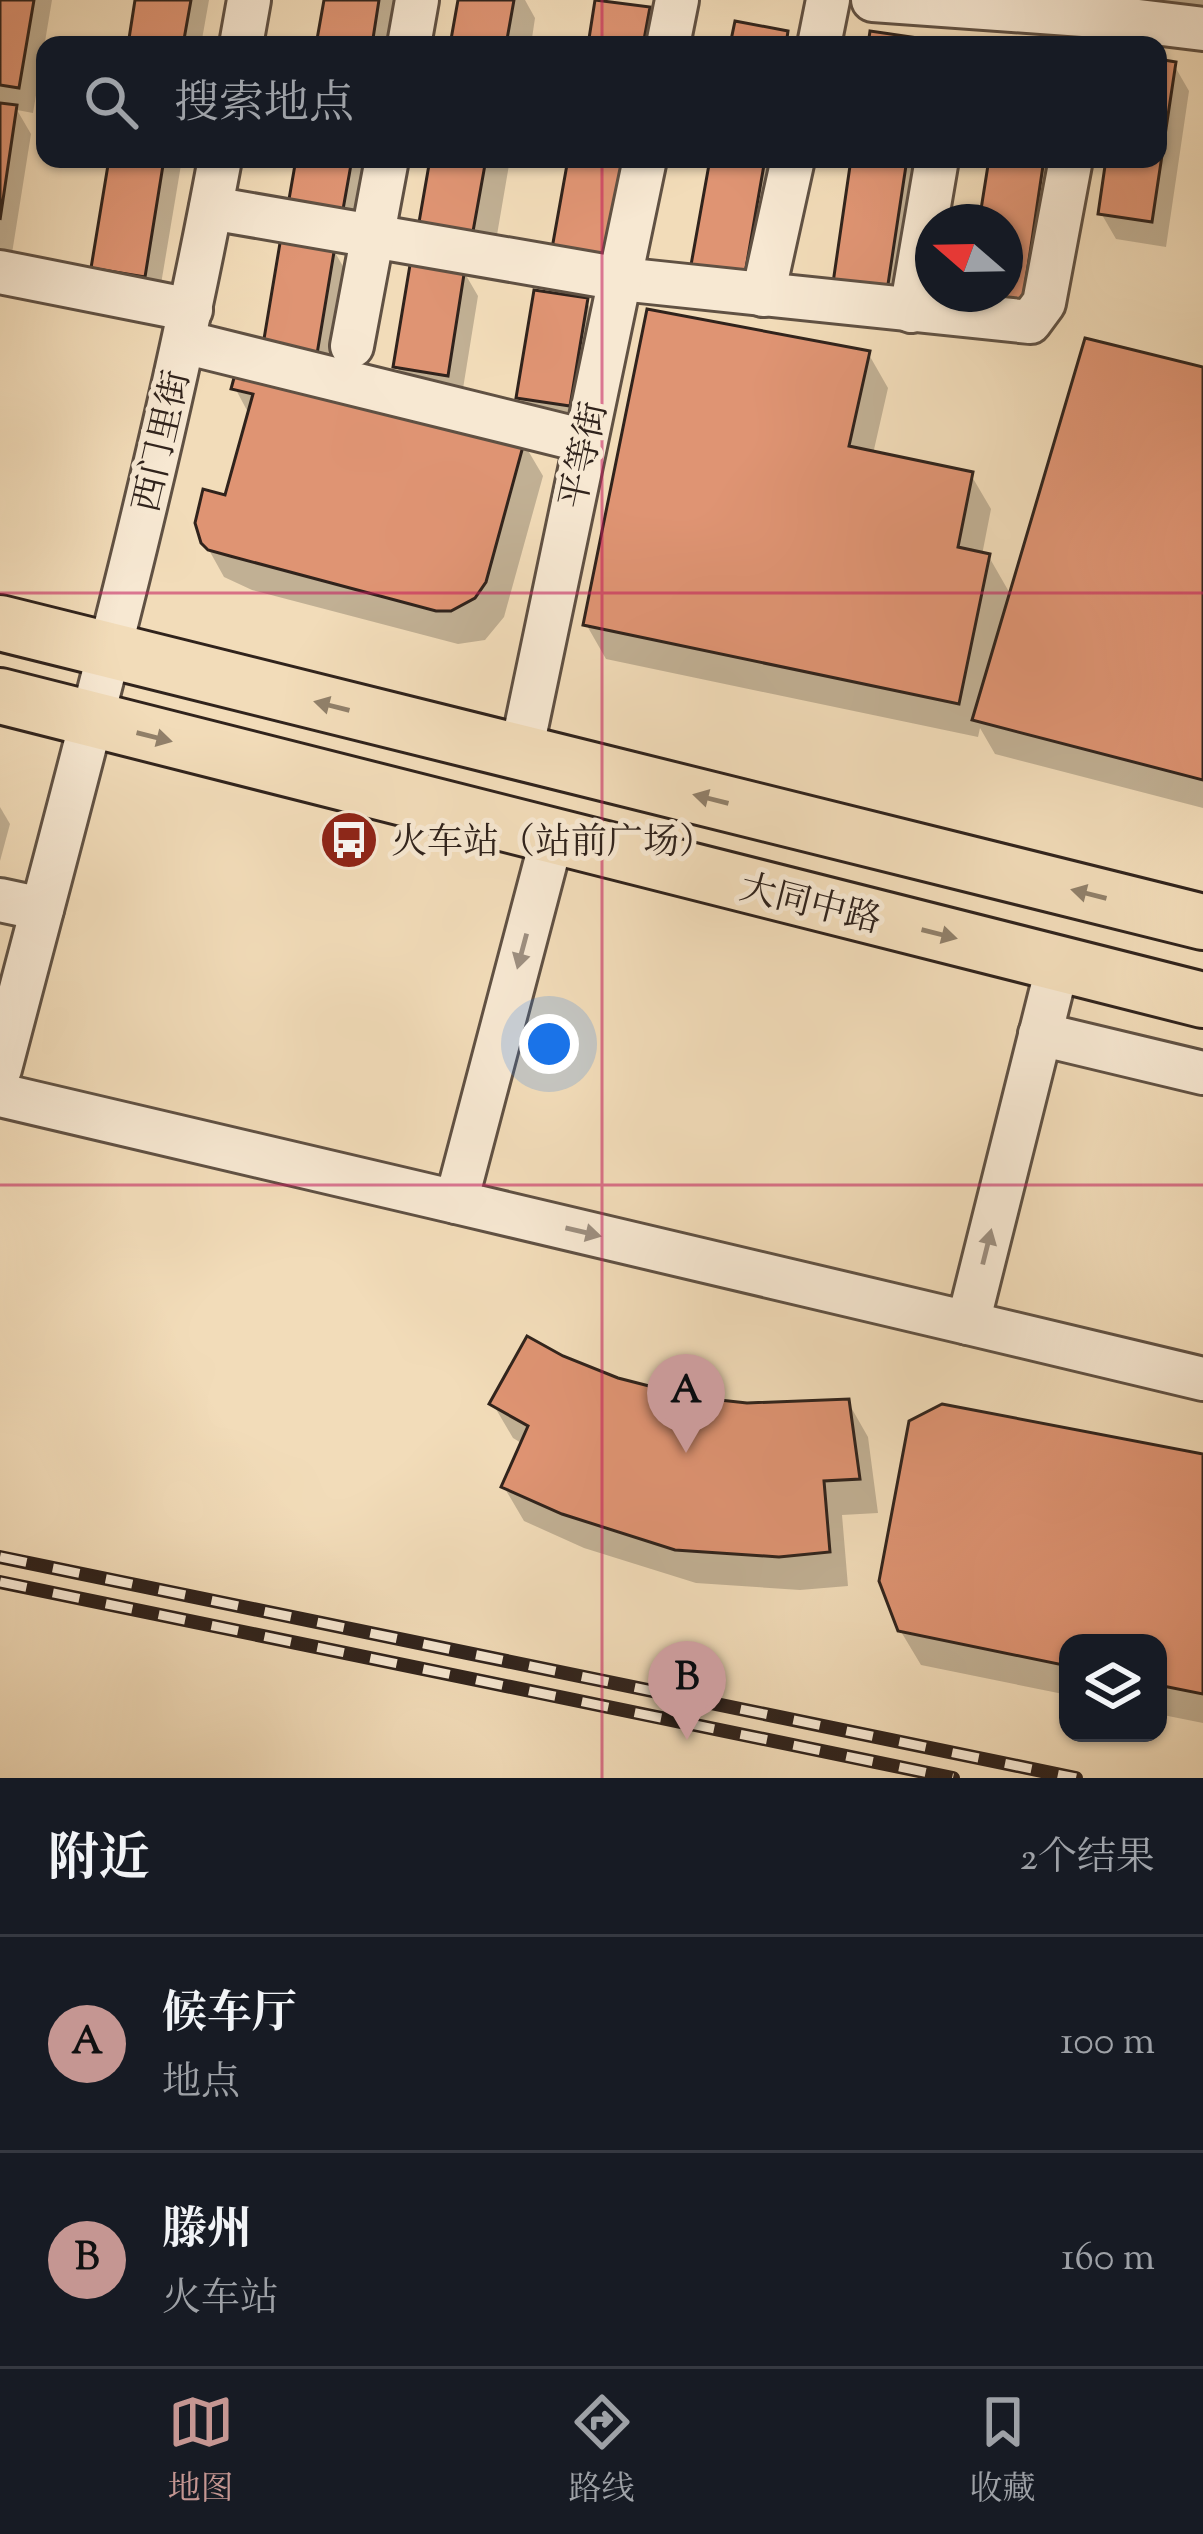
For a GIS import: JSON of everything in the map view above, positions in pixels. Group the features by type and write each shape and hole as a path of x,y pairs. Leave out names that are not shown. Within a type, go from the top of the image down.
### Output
{"main road":[{"name":"大同中路","path":"0,623 1203,922"},
{"name":"大同中路","path":"0,696 1203,1000"}],"street":[{"path":"243,36 249,0"},
{"path":"411,36 417,0"},
{"path":"670,36 677,0"},
{"path":"820,36 828,0"},
{"path":"872,0 959,26 1203,29"},
{"name":"西门里街","path":"0,1069 110,652 188,326 218,168"},
{"path":"352,346 385,168"},
{"name":"平等街","path":"521,752 643,168"},
{"path":"764,295 792,168"},
{"path":"911,311 935,168"},
{"path":"211,208 621,279 1030,322 1044,303 1069,168"},
{"path":"0,272 585,441"},
{"path":"456,1202 551,838"},
{"path":"0,900 42,909"},
{"path":"968,1323 1058,964"},
{"path":"1040,1034 1203,1073"},
{"path":"0,1095 1203,1379"}],"building":[{"path":"0,0 34,0 19,88 0,85"},
{"path":"135,0 191,0 185,36 129,36"},
{"path":"324,0 379,0 373,36 318,36"},
{"path":"458,0 514,0 508,36 452,36"},
{"path":"595,0 650,7 645,36 589,36"},
{"path":"735,21 788,31 787,36 732,36"},
{"path":"1167,60 1176,62 1167,122"},
{"path":"0,103 17,105 0,220"},
{"path":"108,168 163,168 145,277 91,268"},
{"path":"294,168 350,168 342,215 288,205"},
{"path":"428,168 484,168 472,237 418,228"},
{"path":"566,168 621,168 605,263 551,254"},
{"path":"708,168 763,168 745,274 691,265"},
{"path":"850,168 906,168 887,291 833,283"},
{"path":"988,168 1043,168 1023,300 1023,204 982,204"},
{"path":"1105,168 1160,168 1152,222 1098,214"},
{"path":"281,237 335,246 317,354 263,345"},
{"path":"411,259 465,268 448,376 393,367"},
{"path":"534,290 588,298 570,406 516,398"},
{"path":"647,309 870,351 849,446 973,472 958,547 990,554 959,704 583,625"},
{"path":"1085,338 1203,367 1203,780 972,720"},
{"path":"238,363 525,439 486,582 475,598 451,611 436,611 208,550 195,523 203,489 225,495 253,394 231,389"},
{"path":"527,1336 618,1378 692,1397 747,1403 849,1399 860,1479 824,1481 830,1552 779,1557 675,1550 562,1514 501,1487 528,1426 489,1404"},
{"path":"942,1404 1203,1454 1203,1694 1167,1687 1167,1634 1059,1634 1059,1664 898,1631 879,1581 909,1421"}],"railway":[{"path":"0,1557 1076,1778"},
{"path":"0,1582 953,1778"}],"place":[{"name":"火车站（站前广场）","path":"349,840"},
{"name":"候车厅","path":"686,1453"},
{"name":"滕州","path":"687,1740"}]}
